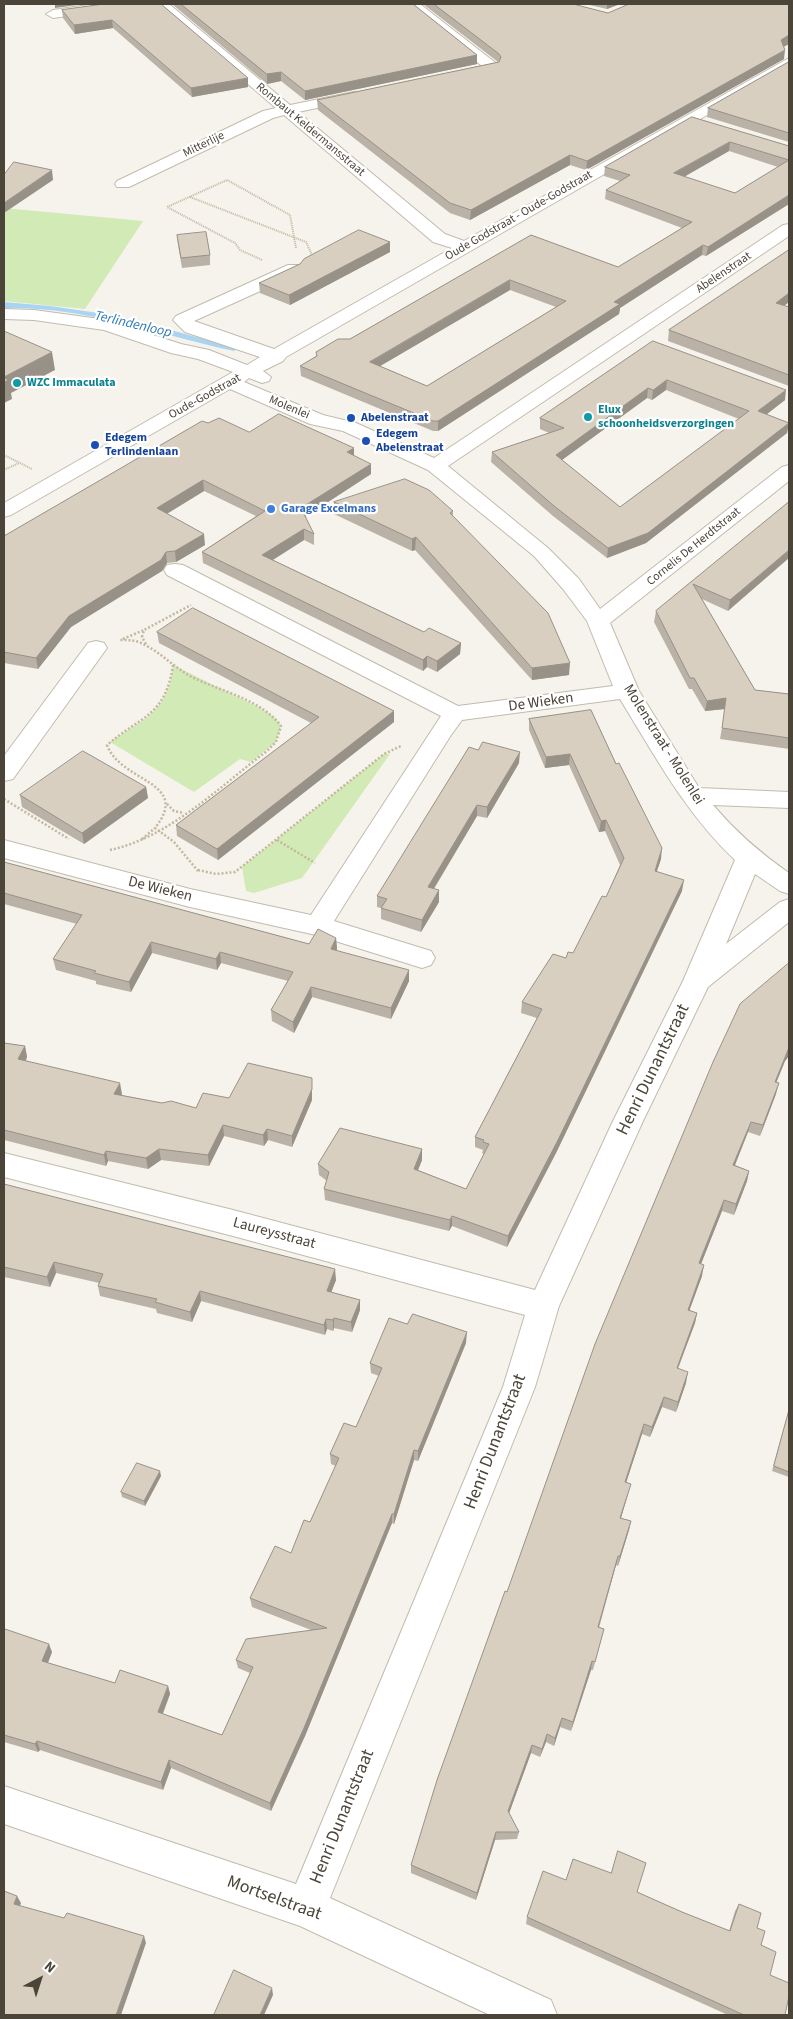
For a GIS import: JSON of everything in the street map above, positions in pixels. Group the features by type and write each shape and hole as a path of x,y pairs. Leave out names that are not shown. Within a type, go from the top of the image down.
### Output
{"street":[{"path":"53,14 123,4"},
{"name":"Rombaut Keldermansstraat","path":"161,4 439,238 464,248"},
{"path":"412,4 492,67 474,71"},
{"name":"Oude Godstraat - Oude-Godstraat","path":"250,372 789,62"},
{"name":"Mitterlije","path":"123,184 268,114 370,92"},
{"path":"689,119 706,124"},
{"name":"Abelenstraat","path":"435,466 789,229"},
{"path":"277,357 250,346 191,328 182,320 291,270"},
{"path":"4,314 59,318 107,325 178,349 203,354 250,372 325,408 349,428"},
{"path":"631,335 650,342"},
{"name":"Oude-Godstraat","path":"4,511 250,372"},
{"name":"Molenlei","path":"231,382 317,420 349,428"},
{"name":"Molenstraat - Molenlei","path":"349,428 435,466 541,552 571,584 598,621 627,691 692,796 724,835 749,858 789,885"},
{"name":"Cornelis De Herdtstraat","path":"598,621 789,471"},
{"path":"175,570 455,714 442,730 318,926"},
{"path":"4,773 96,648"},
{"name":"De Wieken","path":"455,714 627,691"},
{"path":"692,796 789,800"},
{"name":"De Wieken","path":"4,849 190,898 318,926 422,958"},
{"name":"Henri Dunantstraat","path":"306,1908 519,1387 543,1306 628,1121 697,981 749,858"},
{"name":"Henri Dunantstraat","path":"697,981 789,908"},
{"name":"Laureysstraat","path":"4,1165 233,1223 543,1306"},
{"name":"Mortselstraat","path":"4,1805 306,1908 536,2015"}],"path":[{"path":"190,197 294,237 306,242 314,258 291,270 240,250 235,243 167,207 227,180 290,215 294,237 297,250 290,253 291,270"},
{"path":"4,470 20,463"},
{"path":"96,648 144,630 192,605 199,609"},
{"path":"144,630 142,637 146,645"},
{"path":"105,851 140,841 159,833 267,751 276,742 280,726 275,718 262,709 173,665 146,645 133,640 120,640"},
{"path":"173,665 170,682 159,708 106,745 108,754 116,764 163,793 167,803 174,812 184,813"},
{"path":"155,828 159,833 174,842 198,870 206,874 221,875 236,872 384,754 404,743"},
{"path":"4,799 73,841"},
{"path":"140,841 155,828 162,818 167,803"},
{"path":"277,840 314,863"},
{"path":"190,898 198,870"}],"green space":[{"path":"4,208 143,221 85,309 4,301"},
{"path":"173,665 262,709 275,718 281,726 276,742 251,762 240,759 194,792 110,742 144,720 160,704 171,681"},
{"path":"384,754 390,754 302,878 254,893 246,891 242,867"}],"water":[{"name":"Terlindenloop","path":"4,302 50,306 119,316 237,348 234,351 120,322 62,311 4,308"}],"building":[{"path":"104,4 161,4 248,78 191,88 112,20 74,25 62,10"},
{"path":"181,4 413,4 477,55 305,91 281,72 267,74"},
{"path":"434,4 573,4 608,13 629,4 789,4 789,35 781,40 785,50 587,161 570,155 471,210 450,203 317,100 499,62 501,57 499,54"},
{"path":"789,62 789,133 708,108"},
{"path":"692,117 789,146 789,160 789,195 708,247 703,245 614,302 620,304 438,421 433,421 300,366 317,356 316,352 338,339 350,339 531,235 618,267 692,222 606,190 630,175 605,167","holes":["730,142 789,160 735,193 674,173","510,280 566,301 427,386 370,362"]},
{"path":"14,162 52,170 4,203 4,175"},
{"path":"359,230 390,242 289,295 259,283 300,264 304,259"},
{"path":"206,232 210,255 181,258 177,235"},
{"path":"789,250 789,293 776,303 789,307 789,375 669,330"},
{"path":"4,331 52,352 4,377"},
{"path":"653,341 786,390 758,411 789,423 648,533 608,548 554,506 492,452 564,428 540,418","holes":["667,380 749,411 620,507 556,455 648,388 653,390"]},
{"path":"279,414 354,448 347,452 371,464 301,508 314,534 304,529 262,555 424,632 429,628 461,643 437,661 427,656 423,660 202,552 265,511 203,480 157,508 204,534 175,551 166,552 161,560 69,616 36,658 4,652 4,536 202,421 208,423 219,418 249,432"},
{"path":"405,479 429,490 453,511 450,513 548,613 570,663 532,668 416,537 412,539 334,502"},
{"path":"789,502 789,550 730,600 693,584 755,690 789,694 789,738 722,728 726,698 707,701 694,678 690,678 656,611"},
{"path":"193,608 394,711 217,849 176,825 319,717 157,632"},
{"path":"591,710 616,764 619,763 662,848 655,871 684,880 557,1142 508,1236 452,1216 450,1220 324,1189 329,1172 318,1164 340,1128 422,1149 414,1169 466,1189 489,1144 475,1137 542,1009 522,1002 553,954 566,958 568,952 573,953 602,896 606,897 624,858 606,820 601,821 570,754 546,757 529,719"},
{"path":"483,742 520,752 487,807 477,805 428,887 439,890 422,920 381,908 387,899 377,896 469,747 478,750"},
{"path":"83,751 146,787 82,833 20,795"},
{"path":"4,862 309,944 318,929 336,938 331,949 409,970 391,1008 311,987 293,1022 271,1010 293,972 220,952 216,959 151,942 129,982 94,973 96,971 53,959 82,915 4,893"},
{"path":"789,963 789,1048 775,1082 779,1083 763,1125 751,1122 733,1165 749,1171 736,1204 724,1200 699,1263 704,1265 688,1310 697,1313 677,1368 688,1372 678,1402 664,1397 652,1427 644,1424 625,1482 631,1484 620,1518 631,1521 620,1556 618,1556 598,1627 604,1629 595,1662 592,1661 573,1722 562,1718 555,1738 547,1734 542,1749 532,1745 508,1811 519,1832 496,1832 477,1893 411,1865 437,1780 505,1591 507,1592 595,1344 713,1062 740,1004"},
{"path":"4,1043 25,1046 18,1059 120,1083 114,1094 162,1103 171,1101 196,1108 203,1093 229,1098 248,1063 312,1078 312,1089 292,1136 267,1129 263,1135 223,1125 208,1155 159,1149 146,1158 106,1151 104,1155 4,1130"},
{"path":"4,1184 335,1269 327,1291 360,1300 351,1322 334,1318 333,1320 326,1319 324,1325 200,1291 190,1312 155,1302 157,1299 98,1286 103,1274 54,1262 47,1277 4,1267"},
{"path":"413,1314 467,1332 418,1451 414,1450 394,1514 392,1514 304,1728 270,1803 169,1760 161,1782 37,1741 35,1744 4,1735 5,1629 49,1644 42,1661 115,1683 120,1670 168,1686 158,1712 222,1735 253,1667 236,1660 246,1639 327,1628 250,1598 275,1546 291,1553 304,1520 310,1522 339,1458 330,1454 344,1423 356,1427 382,1368 370,1363 389,1318 407,1324"},
{"path":"789,1410 789,1472 774,1466"},
{"path":"137,1463 160,1471 144,1501 121,1492"},
{"path":"618,1851 646,1863 637,1892 682,1912 730,1931 739,1904 761,1913 757,1928 765,1931 761,1945 776,1952 770,1975 789,1983 789,1996 785,2015 744,2015 527,1917 543,1871 566,1880 573,1859 611,1873"},
{"path":"4,1891 17,1896 14,1904 64,1918 67,1913 144,1936 116,2015 4,2015"},
{"path":"234,1970 272,1988 260,2015 214,2015"}],"place":[{"name":"WZC Immaculata","path":"17,383"},
{"name":"Elux schoonheidsverzorgingen","path":"588,417"},
{"name":"Abelenstraat","path":"351,418"},
{"name":"Edegem Abelenstraat","path":"366,441"},
{"name":"Edegem Terlindenlaan","path":"95,445"},
{"name":"Garage Excelmans","path":"271,509"}]}
